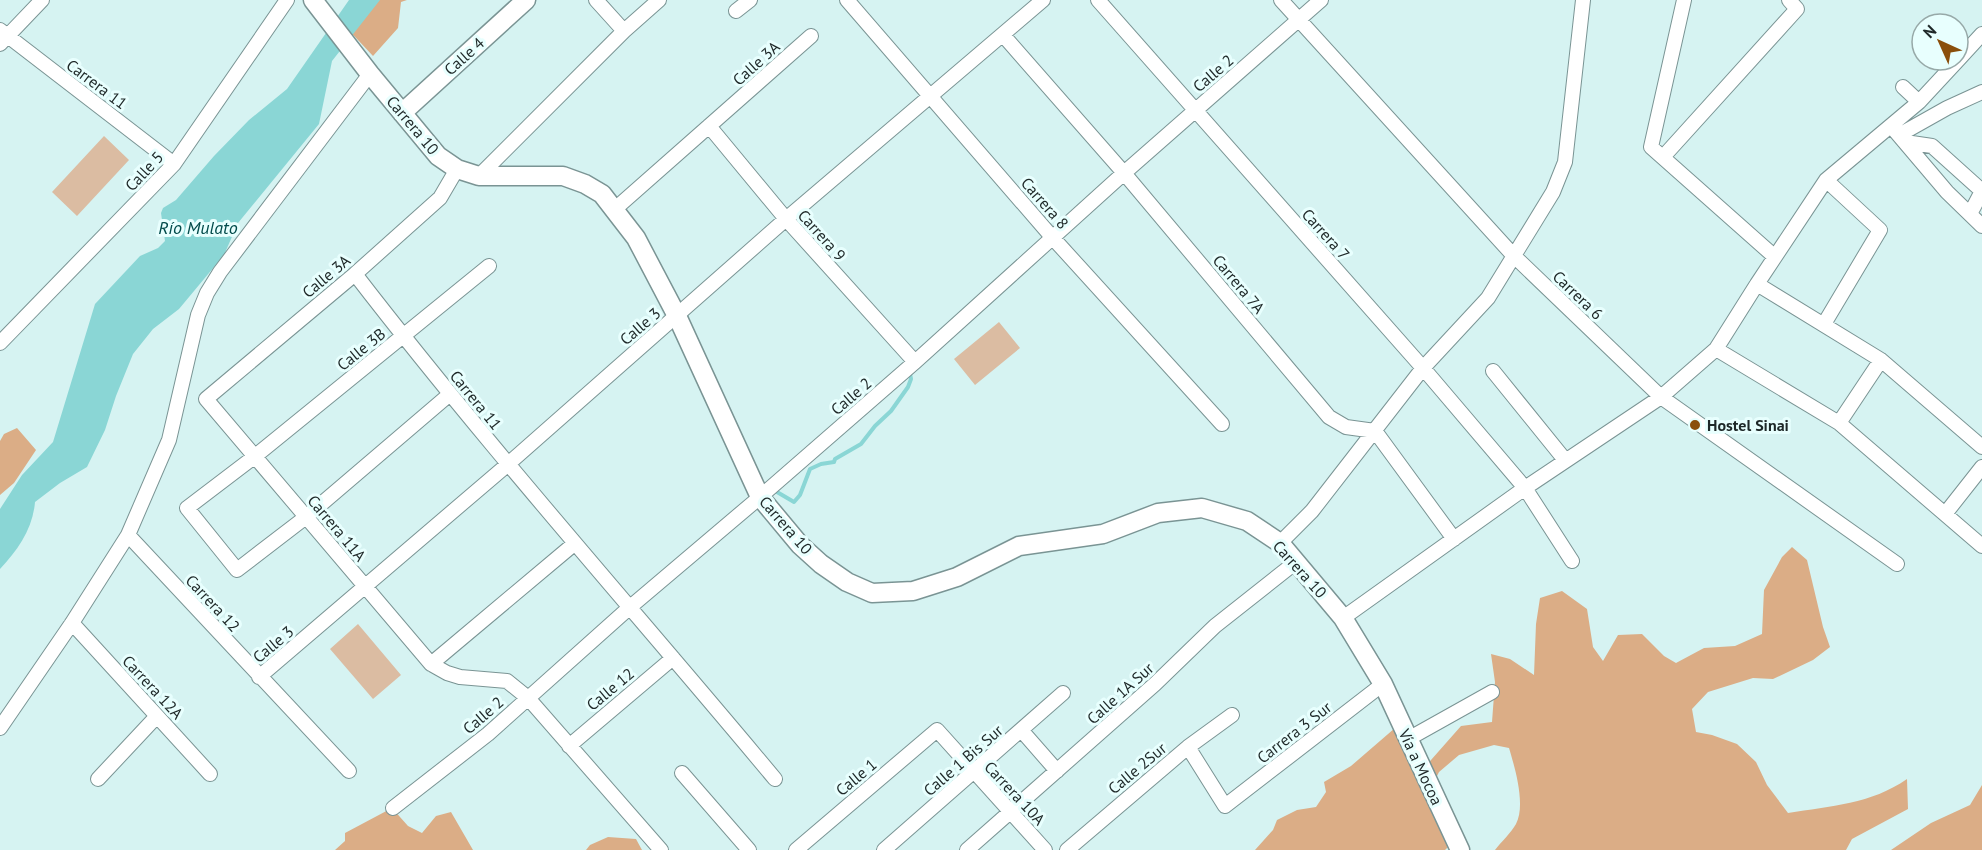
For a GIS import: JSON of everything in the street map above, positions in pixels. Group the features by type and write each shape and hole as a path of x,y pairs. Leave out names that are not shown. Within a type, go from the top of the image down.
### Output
{"main road":[{"name":"Calle 4","path":"402,113 526,0"},
{"name":"Carrera 10","path":"315,3 438,156 458,169 479,176 563,176 585,184 602,194 636,238 677,315 760,497 800,545 821,564 847,582 872,592 914,591 957,577 1019,546 1103,534 1158,513 1202,508 1247,521 1280,543 1343,618 1383,684"},
{"name":"Vía a Mocoa","path":"1383,684 1460,850"}],"street":[{"path":"2,37 42,0"},
{"name":"Calle 5","path":"0,343 174,164 287,0"},
{"path":"596,0 624,31"},
{"path":"479,176 624,31 659,0"},
{"path":"736,11 750,0"},
{"name":"Carrera 8","path":"848,0 1052,237 1222,424"},
{"name":"Calle 3","path":"259,677 507,465 786,219 1043,0"},
{"name":"Carrera 6","path":"1281,0 1513,255 1660,397 1896,564"},
{"name":"Calle 2","path":"393,808 488,734 628,608 915,362 1052,237 1321,0"},
{"path":"1280,543 1312,511 1424,368 1488,298 1553,192 1565,162 1583,0"},
{"path":"1684,0 1651,147 1775,256"},
{"path":"1663,157 1797,9 1789,0"},
{"name":"Carrera 7","path":"1099,1 1194,111 1424,368 1525,488 1572,561"},
{"path":"1970,47 1982,34"},
{"name":"Carrera 7A","path":"1003,35 1124,173 1329,417 1346,427 1375,431"},
{"name":"Calle 3A","path":"615,209 811,36"},
{"name":"Carrera 11","path":"2,37 174,164"},
{"path":"1898,135 1919,102 1947,72"},
{"path":"0,728 128,536 169,440 198,315 207,292 370,74"},
{"path":"1903,87 1919,102"},
{"path":"1343,618 1565,460 1660,397 1716,349 1826,180 1898,135 1982,92"},
{"name":"Carrera 9","path":"709,126 786,219 915,362"},
{"path":"1898,135 1932,146 1982,190 1970,214"},
{"path":"1898,135 1947,192 1982,226"},
{"name":"Calle 3A","path":"206,399 355,274 440,198 458,169"},
{"path":"1824,324 1880,230 1826,180"},
{"name":"Calle 3B","path":"306,517 237,570 187,508 254,457 489,266"},
{"name":"Carrera 11","path":"355,274 507,465 775,779"},
{"path":"1757,284 1881,360 1982,447"},
{"path":"1716,349 1839,423 1982,546"},
{"path":"1839,423 1881,360"},
{"path":"1493,371 1565,460"},
{"path":"306,517 450,394"},
{"name":"Carrera 11A","path":"206,399 431,664 460,677 507,681 528,698"},
{"path":"1375,431 1454,539"},
{"path":"1945,514 1982,467"},
{"name":"Carrera 12","path":"128,536 349,771"},
{"path":"431,664 574,544"},
{"name":"Calle 1A Sur","path":"967,850 1155,684 1215,626 1296,562"},
{"name":"Carrera 12A","path":"72,623 210,774"},
{"name":"Calle 12","path":"569,746 673,658"},
{"name":"Carrera 3 Sur","path":"1188,747 1224,807 1383,684"},
{"path":"1408,739 1492,692"},
{"name":"Calle 1 Bis Sur","path":"884,850 1063,693"},
{"path":"528,698 660,850"},
{"name":"Calle 2Sur","path":"1067,850 1188,747 1232,715"},
{"path":"98,779 158,716"},
{"name":"Carrera 10A","path":"937,730 1045,850"},
{"name":"Calle 1","path":"796,850 937,730"},
{"path":"1022,731 1057,771"},
{"path":"682,773 749,850"}],"shaded area":[{"path":"377,0 407,0 401,2 398,28 373,56 342,23"},
{"path":"104,136 129,160 77,216 52,192"},
{"path":"999,322 1020,348 975,385 954,359"},
{"path":"17,428 36,450 14,483 0,495 0,441 4,434"},
{"path":"1792,547 1807,560 1830,647 1813,660 1773,679 1753,678 1708,692 1692,709 1696,732 1737,744 1756,762 1767,785 1788,813 1865,799 1907,779 1908,809 1852,839 1846,850 1495,850 1516,824 1520,797 1509,748 1494,745 1459,755 1439,772 1428,794 1451,844 1445,850 1255,850 1273,830 1277,820 1297,810 1316,807 1326,792 1324,782 1351,766 1395,728 1408,745 1416,777 1461,726 1492,722 1495,682 1491,654 1510,659 1534,675 1536,624 1540,598 1562,591 1587,609 1593,647 1603,661 1618,635 1642,634 1664,656 1676,663 1704,648 1735,646 1762,634 1764,590 1782,557"},
{"path":"358,624 401,675 373,699 330,649"},
{"path":"1982,785 1982,850 1891,850 1931,823 1970,805"},
{"path":"392,808 408,826 422,833 436,816 451,812 473,850 335,850 345,841 345,833"},
{"path":"608,837 636,839 642,850 586,850 590,845"}],"water":[{"name":"Río Mulato","path":"349,0 380,0 332,61 319,124 238,223 224,255 179,309 153,329 133,354 105,430 87,467 60,483 35,502 34,512 24,538 0,569 0,509 22,475 53,442 95,304 140,256 158,248 165,241 161,213 163,208 176,200 249,120 287,89"}],"waterway":[{"path":"777,492 794,502 800,495 810,469 834,462 835,459 861,444 891,411 908,387 910,374"}],"place":[{"name":"Hostel Sinai","path":"1695,425"}]}
